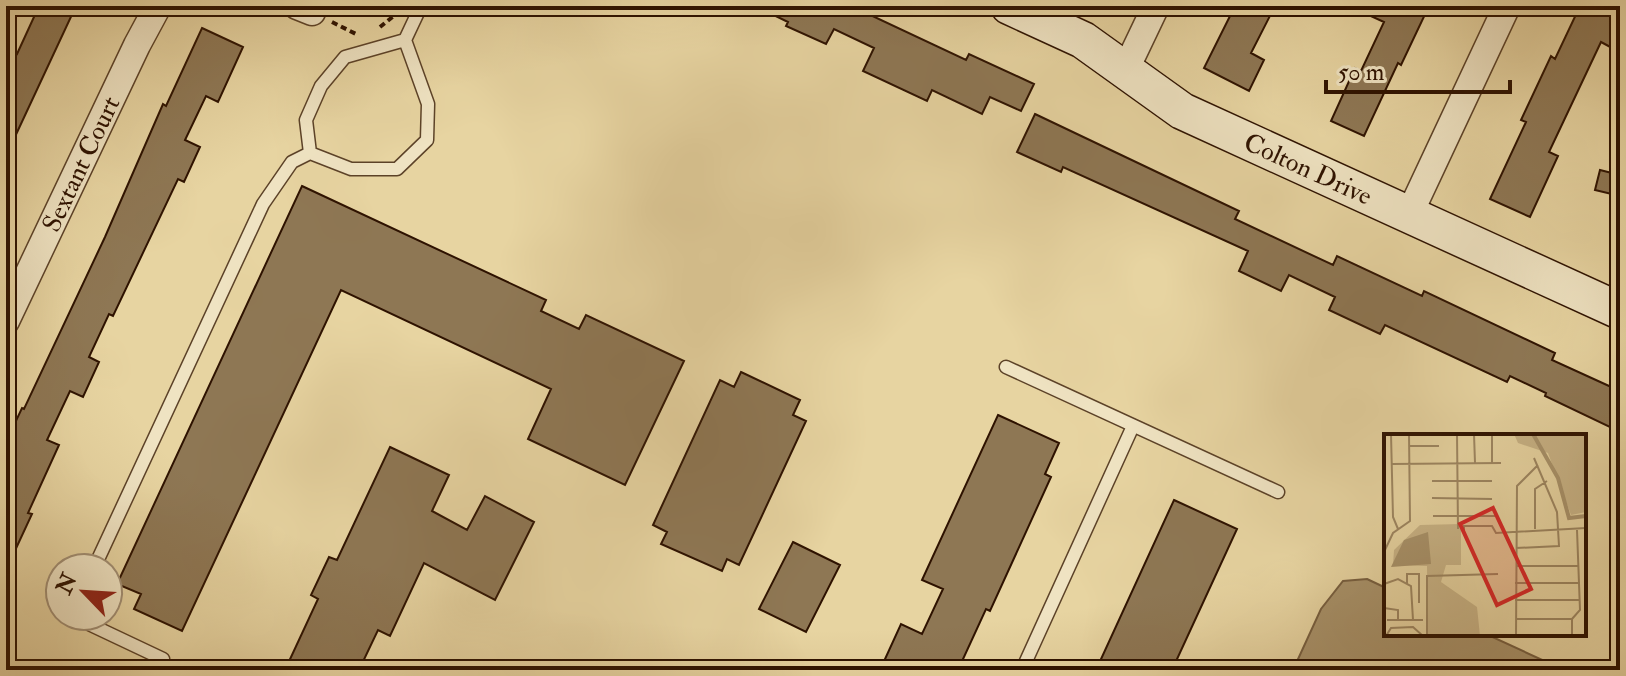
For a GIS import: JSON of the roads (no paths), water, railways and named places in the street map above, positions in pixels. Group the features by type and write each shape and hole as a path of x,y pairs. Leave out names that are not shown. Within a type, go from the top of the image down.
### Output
{"street":[{"name":"Sextant Court","path":"6,321 158,6"},
{"name":"Colton Drive","path":"1009,6 1083,40 1182,111 1620,311"},
{"path":"1125,71 1156,6"},
{"path":"1409,215 1507,6"}],"lane":[{"path":"101,552 263,204 292,162 310,153 351,169 397,169 427,140 428,104 405,40 421,6"},
{"path":"310,153 306,120 321,86 345,57 405,40"},
{"path":"1006,367 1278,492"},
{"path":"1022,670 1133,426"},
{"path":"106,632 163,659"}]}
